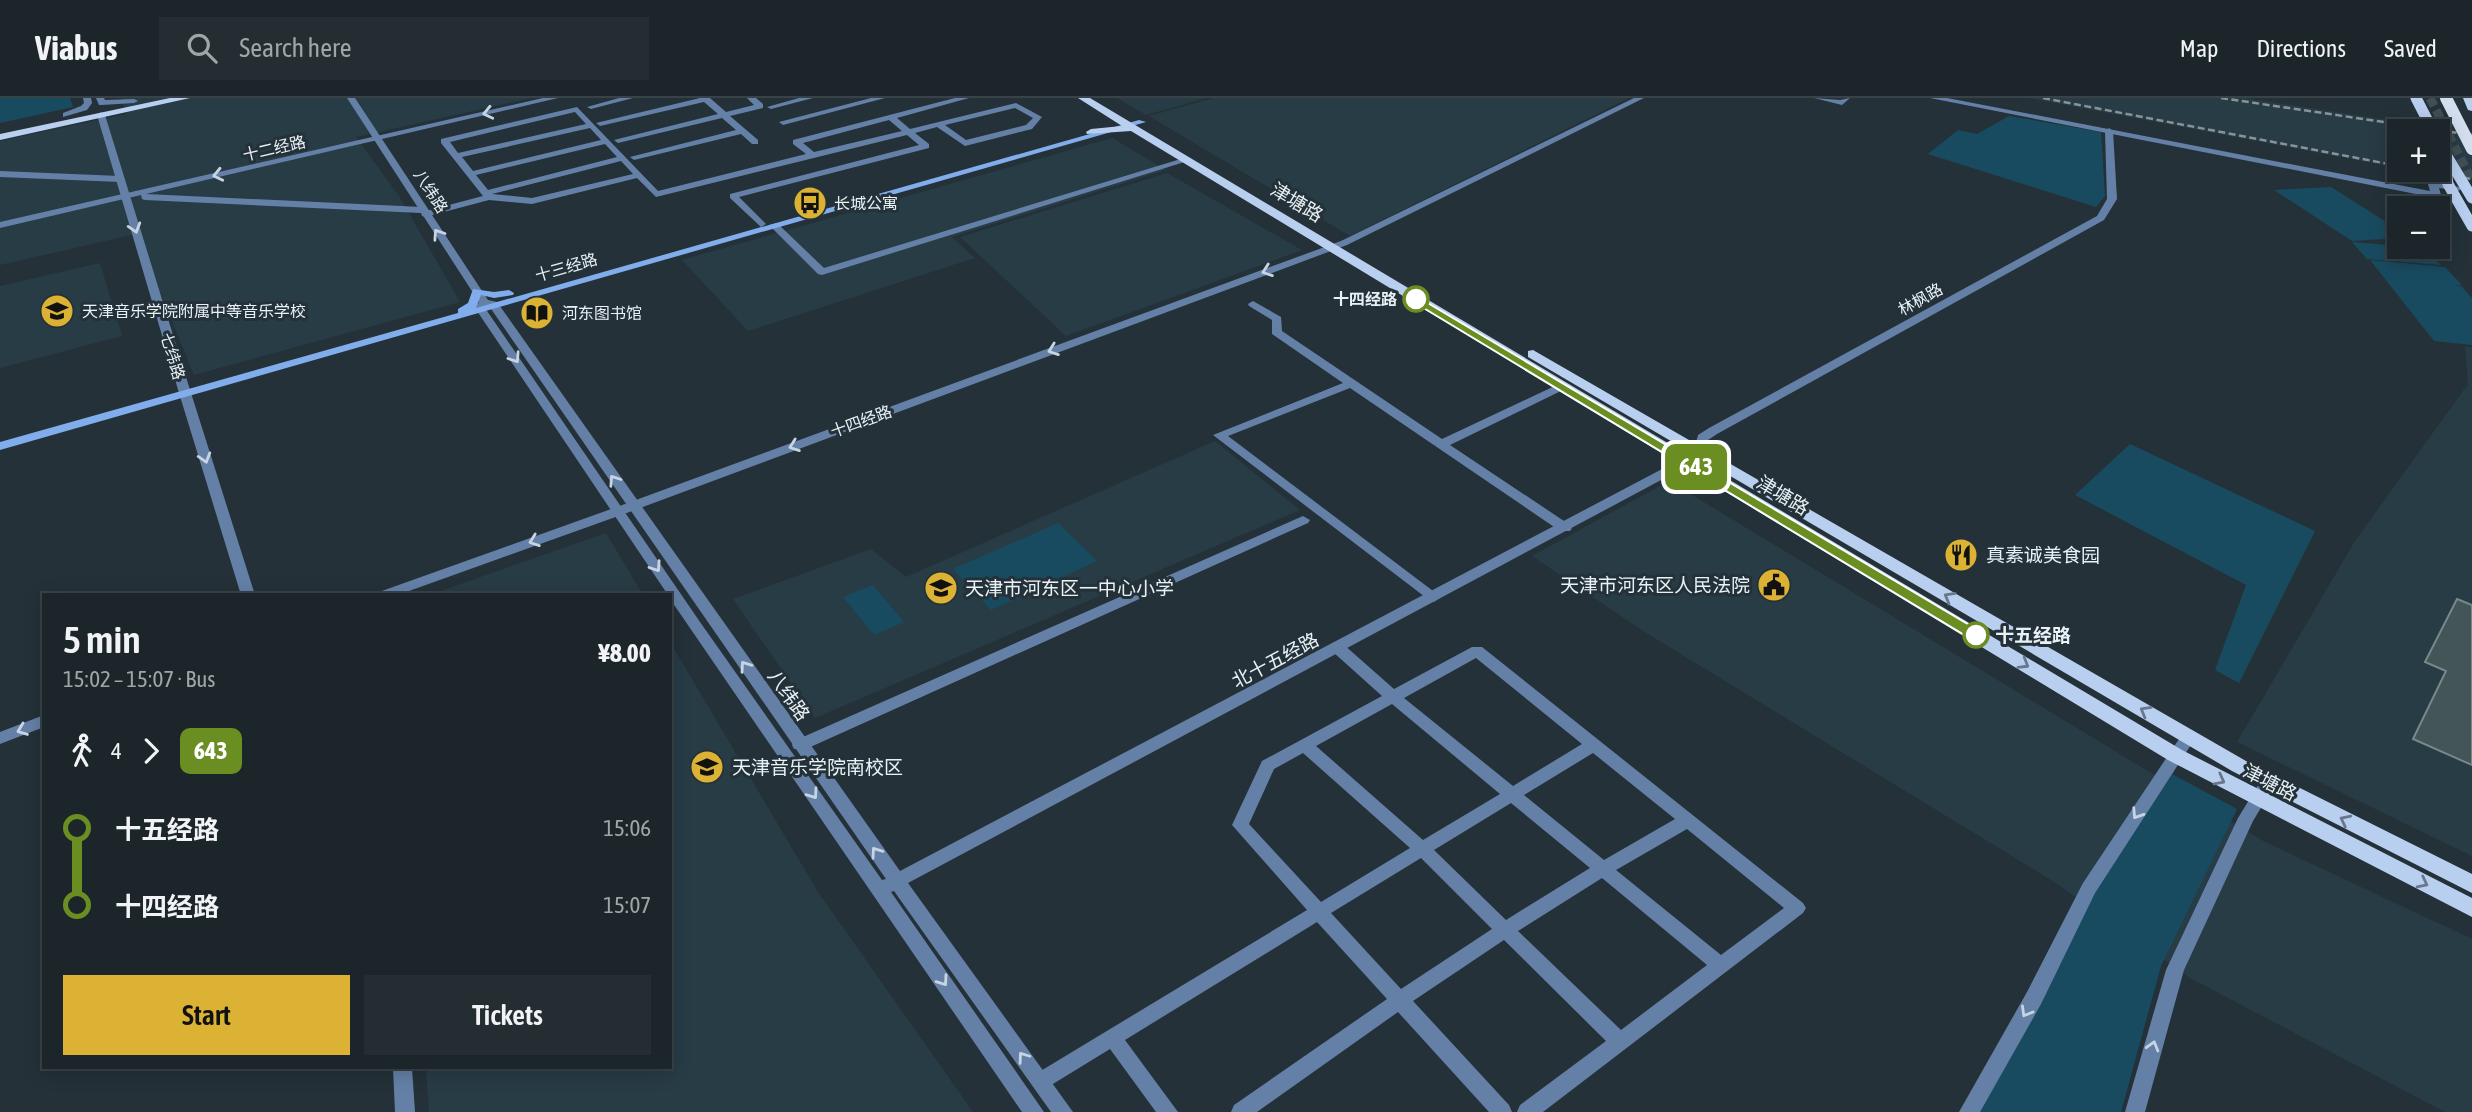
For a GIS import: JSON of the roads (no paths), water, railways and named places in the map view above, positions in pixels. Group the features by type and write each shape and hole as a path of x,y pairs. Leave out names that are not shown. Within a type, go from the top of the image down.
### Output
{"highway":[{"path":"2448,102 2472,149"}],"main road":[{"path":"0,129 149,98"},
{"path":"0,137 185,98"},
{"name":"津塘路","path":"1083,98 1137,127 1694,457 2175,755 2472,908"},
{"name":"津塘路","path":"1102,98 1137,127 1187,160 1337,245 1563,386 1694,457 2188,737 2472,884"},
{"path":"2416,98 2427,119"},
{"path":"2468,98 2472,108"},
{"path":"2448,102 2472,133"},
{"path":"1094,133 1137,127"},
{"path":"1094,133 1124,132 1137,127"},
{"name":"十三经路","path":"0,446 481,302 1094,133"},
{"name":"十三经路","path":"0,439 452,316 481,302 774,225 1094,133"},
{"path":"2450,160 2472,198"},
{"path":"2447,182 2472,226"}],"street":[{"path":"66,115 84,108 88,103 87,98"},
{"path":"100,98 102,103 134,101"},
{"name":"八纬路","path":"351,98 481,302 625,508 880,890 1034,1112"},
{"name":"十二经路","path":"0,225 554,98"},
{"path":"591,107 629,98"},
{"path":"618,140 760,106 751,98"},
{"path":"771,107 809,98"},
{"path":"783,122 881,98"},
{"path":"812,155 796,142 965,98"},
{"name":"十四经路","path":"390,593 1337,245 1640,98"},
{"path":"1818,98 1842,103 1846,98"},
{"path":"1934,98 2436,195 2433,184 2472,190"},
{"path":"456,156 706,99 755,142"},
{"path":"639,175 532,201 487,195 444,141 577,109 596,124 607,141 622,158 639,175 656,194 812,155 908,132 938,124 1016,105 1038,117 1029,127 965,143 938,124"},
{"name":"七纬路","path":"101,115 247,593"},
{"path":"761,224 733,196 926,146 890,117"},
{"path":"634,157 742,131"},
{"name":"林枫路","path":"1694,457 1702,438 1713,431 2101,218 2112,199 2109,131"},
{"path":"470,174 607,141"},
{"path":"126,196 424,212 622,158"},
{"path":"774,225 822,272 1187,160"},
{"path":"756,169 772,186"},
{"path":"0,174 120,179"},
{"path":"1253,304 1277,319 1276,332 1565,528"},
{"path":"1352,383 1219,435 1434,597"},
{"path":"1442,444 1563,386"},
{"name":"北十五经路","path":"880,890 1565,528 1694,457"},
{"name":"八纬路","path":"625,508 800,745 1063,1112"},
{"path":"800,745 1303,520"},
{"path":"1338,648 1393,697 1721,966"},
{"path":"1502,1112 1240,825 1268,765 1477,651 1797,908 1527,1112"},
{"path":"0,738 42,723"},
{"path":"1969,1112 2034,998 2089,888 2188,737"},
{"path":"1041,1081 1593,744"},
{"path":"1304,745 1421,848 1620,1042"},
{"path":"2135,1112 2175,970 2246,818 2269,781"},
{"path":"1241,1112 1399,1000 1601,867 1688,820"},
{"path":"1112,1037 1168,1112"},
{"path":"404,1069 405,1112"}],"tunnel":[{"path":"2430,98 2472,181"}],"railway":[{"path":"2043,98 2387,164"},
{"path":"2221,98 2472,135"},
{"path":"2450,175 2472,179"}],"place":[{"name":"长城公寓","path":"810,203"},
{"name":"十四经路","path":"1416,299"},
{"name":"天津音乐学院附属中等音乐学校","path":"57,311"},
{"name":"河东图书馆","path":"537,313"},
{"name":"真素诚美食园","path":"1961,555"},
{"name":"天津市河东区人民法院","path":"1774,585"},
{"name":"天津市河东区一中心小学","path":"941,588"},
{"name":"十五经路","path":"1976,635"},
{"name":"天津音乐学院南校区","path":"707,767"}]}
